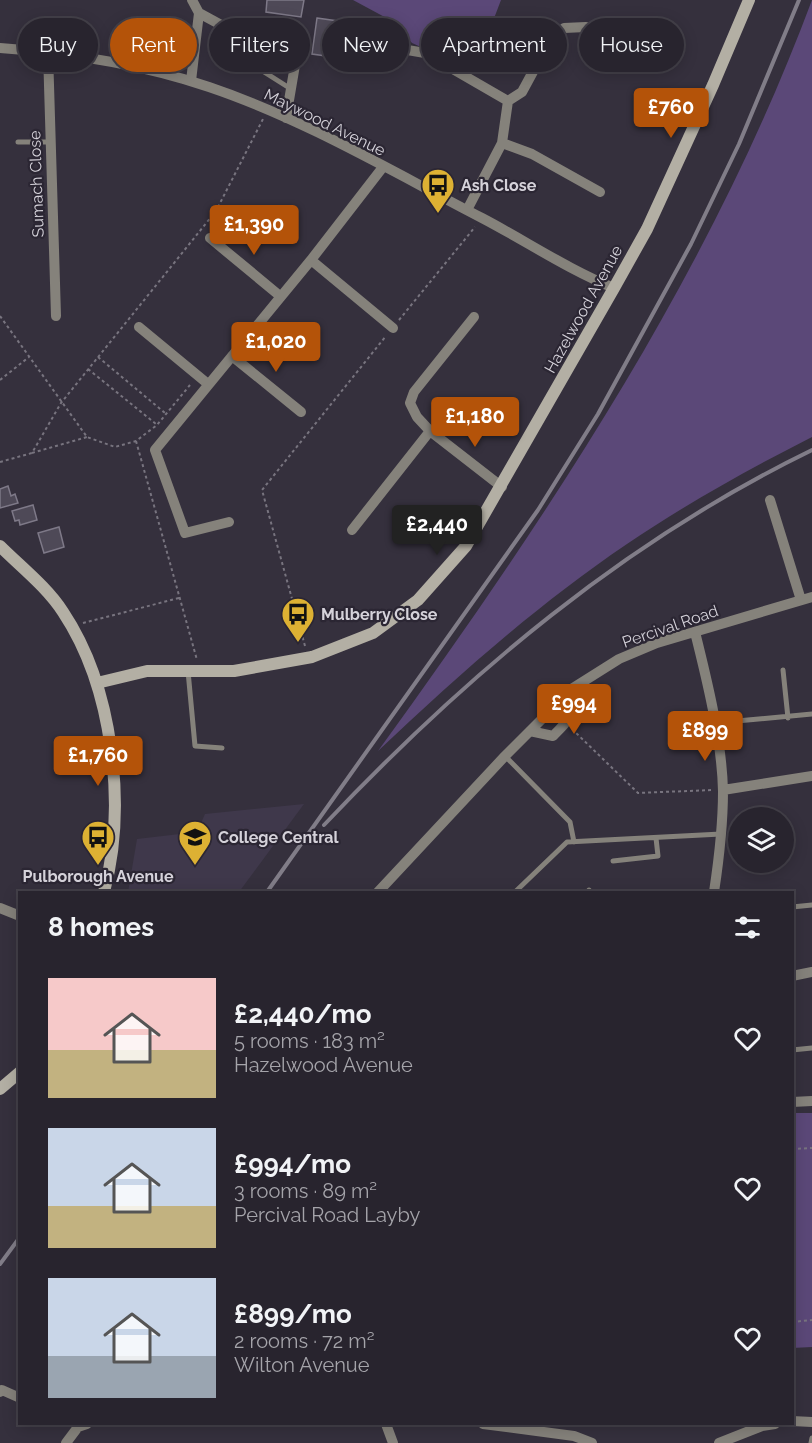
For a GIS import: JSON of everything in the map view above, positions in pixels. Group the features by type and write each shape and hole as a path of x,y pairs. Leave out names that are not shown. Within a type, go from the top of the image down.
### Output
{"street":[{"path":"192,0 199,13 209,18"},
{"name":"Hazelwood Avenue","path":"97,683 147,671 234,671 308,658 373,633 418,600 466,546 502,487 614,288 651,218 713,85 749,0"},
{"path":"191,81 199,13"},
{"path":"467,210 501,143 508,101 522,92 548,44 564,28 579,27"},
{"name":"Maywood Avenue","path":"0,48 18,50"},
{"path":"409,50 425,53 508,101"},
{"name":"Maywood Avenue","path":"98,60 132,65 191,81 267,109 483,218 614,288"},
{"name":"Sumach Close","path":"48,72 56,316"},
{"path":"286,118 294,72"},
{"path":"501,143 532,154 600,192"},
{"path":"229,522 185,533 155,450 311,260 383,167"},
{"path":"210,238 280,296"},
{"path":"311,260 393,328"},
{"path":"474,317 414,392 410,403 417,417 430,431 502,487"},
{"path":"139,327 208,384"},
{"path":"232,356 302,412"},
{"path":"352,530 430,431"},
{"path":"770,500 807,599"},
{"path":"0,546 44,588 72,626 89,658 97,683 111,748 116,832 104,891"},
{"name":"Percival Road","path":"379,891 505,756 573,688 619,659 657,643 807,599"},
{"path":"695,632 714,723 723,790 721,834 714,891"},
{"path":"530,731 553,736 566,723 575,709 573,688"},
{"path":"723,790 812,776"},
{"path":"0,908 18,915"},
{"path":"794,976 812,972"},
{"path":"0,1089 18,1074"},
{"path":"794,1102 812,1101"},
{"path":"0,1392 3,1390 18,1397"},
{"path":"794,1421 812,1422"},
{"path":"66,1443 78,1425"},
{"path":"386,1425 393,1443"},
{"path":"491,1425 574,1436 592,1443"},
{"path":"574,1436 577,1425"},
{"path":"719,1443 768,1425"}],"lane":[{"path":"264,72 291,89"},
{"path":"18,142 50,142"},
{"path":"783,670 788,717"},
{"path":"188,671 195,746 222,748"},
{"path":"714,723 812,714"},
{"path":"505,756 570,822 574,842"},
{"path":"516,891 567,842 721,834"},
{"path":"613,861 658,856 656,838"},
{"path":"794,907 812,904"},
{"path":"794,1050 812,1048"},
{"path":"811,1443 812,1438"}],"path":[{"path":"32,453 60,403 216,211 267,109"},
{"path":"308,658 261,490 483,218"},
{"path":"0,316 60,403 87,437 115,447 136,441 157,425 198,375"},
{"path":"0,380 28,357"},
{"path":"98,357 166,413"},
{"path":"88,369 157,425"},
{"path":"0,462 87,437"},
{"path":"136,441 201,671"},
{"path":"72,626 180,598"},
{"path":"566,723 638,793 723,790"},
{"path":"794,1149 812,1148"},
{"path":"794,1322 812,1320"}],"shaded area":[{"path":"353,0 501,0 494,18 421,18 421,47 409,40 409,18 386,18"},
{"path":"812,0 812,437 695,501 594,567 498,643 378,751 503,573 563,482 675,296 725,200 771,101"},
{"name":"College Central","path":"304,804 240,891 128,891 137,839 197,832 205,814"},
{"path":"794,1113 812,1113 812,1347 794,1348"}],"building":[{"path":"267,0 304,0 301,17 266,12"},
{"path":"317,18 322,19 322,55 312,54"},
{"path":"8,486 11,496 15,494 18,503 0,508 0,489"},
{"path":"33,505 37,520 20,525 19,520 15,521 12,511"},
{"path":"59,527 64,547 44,553 38,533"}],"railway":[{"path":"268,891 538,510 598,414 691,244 739,144 799,0"},
{"path":"324,825 434,716 551,615 613,569 677,526 743,486 812,450"},
{"path":"0,1264 18,1240"}],"place":[{"name":"Ash Close","path":"438,214"},
{"name":"Mulberry Close","path":"298,643"},
{"name":"Pulborough Avenue","path":"98,866"},
{"name":"College Central","path":"195,866"}]}
